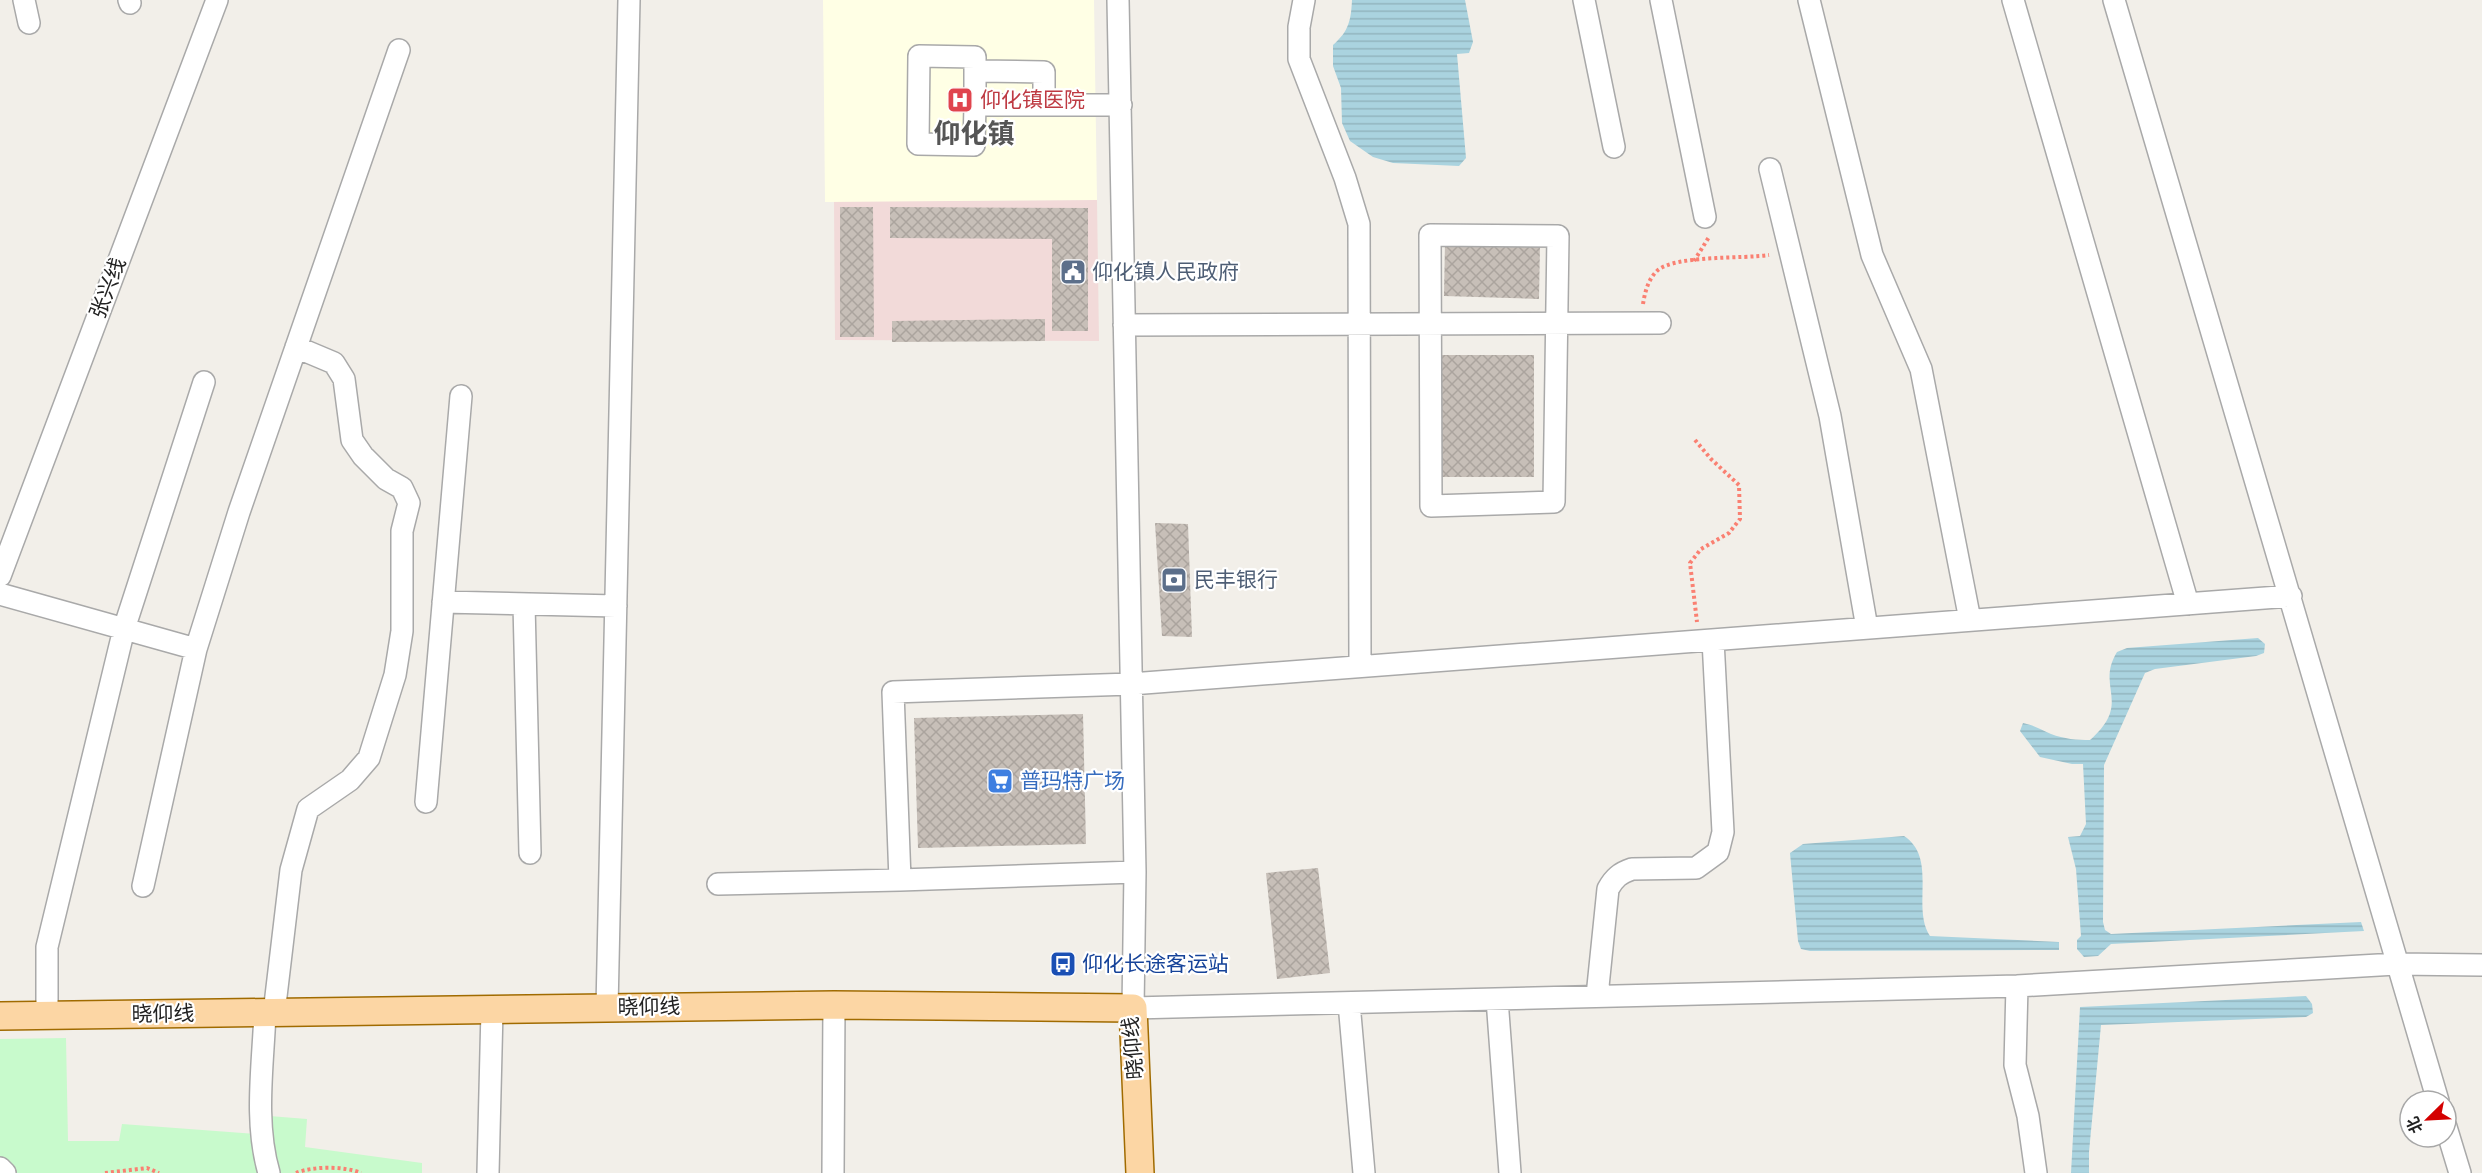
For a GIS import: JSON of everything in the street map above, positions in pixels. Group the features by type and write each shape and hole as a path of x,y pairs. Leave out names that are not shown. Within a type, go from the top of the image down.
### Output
{"main road":[{"name":"晓仰线","path":"0,1016 834,1005 1133,1008 1140,1173"}],"street":[{"path":"24,0 29,23"},
{"name":"张兴线","path":"0,576 217,0"},
{"path":"607,1008 629,0"},
{"path":"1118,0 1135,872 1133,1008 2017,986 2396,964 2482,965"},
{"path":"1304,0 1299,27 1299,59 1345,178 1359,224 1360,666"},
{"path":"1584,0 1614,147"},
{"path":"1661,0 1705,217"},
{"path":"1809,0 1872,255 1921,369 1970,620"},
{"path":"2013,0 2188,604"},
{"path":"2114,0 2434,1089"},
{"path":"143,886 196,649 238,512 399,50"},
{"path":"919,56 975,57 975,105 974,145 918,144 919,56"},
{"path":"975,71 1044,72 1044,105"},
{"path":"975,105 1120,105"},
{"path":"1770,169 1830,416 1867,628"},
{"path":"1430,235 1558,236 1557,323 1554,502 1431,506 1430,235"},
{"path":"1124,325 1650,323"},
{"path":"269,1173 262,1150 260,1123 270,1013 291,870 308,809 350,780 369,758 395,675 402,631 402,531 409,503 402,488 386,479 363,456 352,440 344,378 334,363 296,347"},
{"path":"47,1016 47,947 124,629 204,382"},
{"path":"426,802 461,396"},
{"path":"0,594 196,649"},
{"path":"900,880 893,692 1131,684 2291,596"},
{"path":"443,602 616,606"},
{"path":"524,604 530,853"},
{"path":"1597,996 1608,889 1614,880 1623,872 1632,869 1696,868 1718,852 1723,832 1706,640"},
{"path":"718,884 1135,872"},
{"path":"2017,986 2015,1065 2028,1116 2036,1173"},
{"path":"1497,999 1510,1173"},
{"path":"1350,1003 1364,1173"},
{"path":"833,1173 834,1005"},
{"path":"488,1173 492,1010"},
{"path":"2453,1149 2460,1173"},
{"path":"0,1168 5,1173"}],"path":[{"path":"1650,323 1646,286 1658,270 1676,262 1790,252"},
{"path":"1695,440 1711,459 1739,485 1740,519 1729,533 1701,549 1690,563 1706,640"},
{"path":"105,1173 147,1168 159,1173"},
{"path":"296,1173 302,1171 361,1173"}],"shaded area":[{"name":"仰化镇医院","path":"823,0 1094,0 1097,200 825,202"},
{"path":"1097,200 1099,341 835,340 834,201"}],"green space":[{"path":"66,1038 68,1141 119,1141 122,1124 257,1134 257,1115 307,1119 305,1147 422,1163 422,1173 0,1173 0,1039"}],"water":[{"path":"1352,0 1465,0 1473,42 1469,53 1457,54 1466,158 1459,166 1393,163 1373,157 1350,141 1342,123 1341,88 1333,66 1333,45 1343,35 1348,25"},
{"path":"2258,638 2265,644 2264,653 2256,656 2155,669 2145,673 2104,765 2103,922 2105,930 2111,934 2361,922 2364,931 2111,944 2098,956 2084,957 2077,949 2077,940 2081,936 2076,869 2068,837 2080,836 2086,824 2083,764 2040,757 2020,731 2023,723 2061,737 2090,740 2103,727 2109,715 2112,705 2111,665 2117,652 2127,648"},
{"path":"1904,836 1914,845 1920,857 1923,912 1930,936 2059,942 2059,950 1810,951 1801,949 1798,941 1790,853 1803,844"},
{"path":"2306,996 2312,1004 2313,1013 2306,1017 2101,1025 2089,1173 2071,1173 2080,1007"}],"building":[{"path":"840,207 873,207 874,337 840,337"},
{"path":"890,207 1088,208 1088,331 1052,331 1052,239 890,238"},
{"path":"1445,242 1540,245 1539,299 1444,296"},
{"path":"1045,319 1045,341 892,342 892,321"},
{"path":"1439,355 1534,355 1534,477 1440,477"},
{"name":"民丰银行","path":"1155,523 1188,524 1192,637 1162,636"},
{"name":"普玛特广场","path":"1083,714 1086,844 918,848 914,718"},
{"path":"1318,868 1330,973 1277,979 1266,873"}],"place":[{"name":"仰化镇医院","path":"960,100"},
{"name":"仰化镇人民政府","path":"1073,272"},
{"name":"民丰银行","path":"1174,580"},
{"name":"普玛特广场","path":"1000,781"},
{"name":"仰化长途客运站","path":"1063,964"}],"district":[{"name":"仰化镇","path":"974,134"}]}
